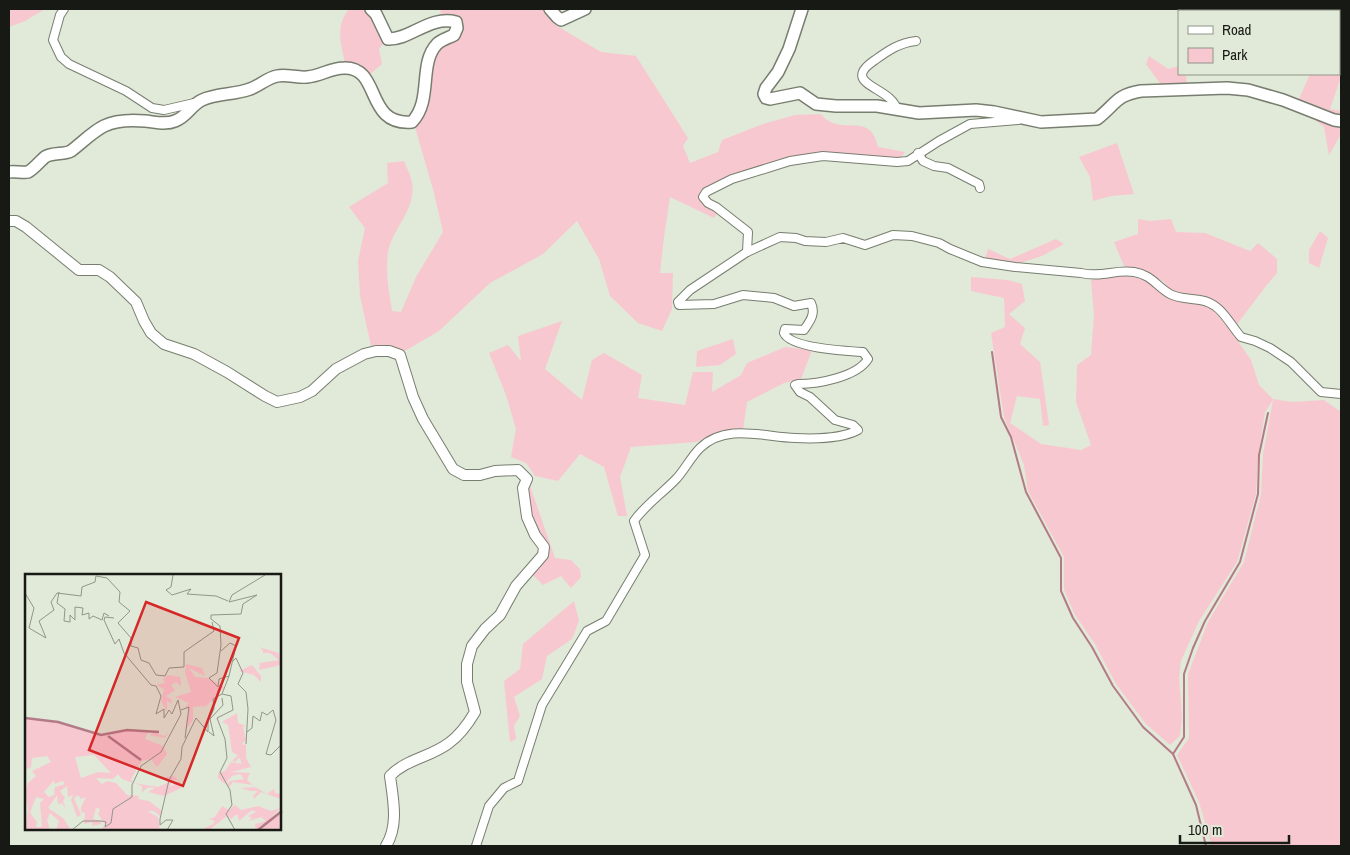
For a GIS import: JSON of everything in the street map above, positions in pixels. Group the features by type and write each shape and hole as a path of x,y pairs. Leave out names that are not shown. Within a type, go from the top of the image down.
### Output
{"main road":[{"path":"9,172 28,172 46,157 55,153 68,152 106,124 127,121 174,122 184,117 200,101 250,89 276,76 309,77 346,68 357,71 367,80 377,104 392,120 412,122 419,115 423,105 432,51 438,42 454,35 457,28 456,22 449,20 435,22 396,39 388,39 376,14 371,9"},
{"path":"550,9 557,18 562,20 585,9"},
{"path":"802,9 789,49 778,72 766,88 764,94 766,98 770,99 800,93 816,104 877,106 919,113 976,110 1041,122 1097,119 1121,96 1141,90 1227,88 1248,90 1341,121"}],"street":[{"path":"64,9 60,15 53,40 61,57 70,64 126,91 152,108 164,110 200,101"},
{"path":"897,110 892,99 862,80 862,73 864,68 902,43 916,41"},
{"path":"747,252 748,232 708,203 703,197 706,192 732,179 790,161 823,156 897,162 908,161 918,153 970,124 1027,120"},
{"path":"918,153 923,161 960,173 979,184 980,188"},
{"path":"9,221 16,221 26,227 79,270 98,270 110,277 136,302 151,333 164,344 194,354 277,402 300,397 312,391 336,369 364,354 376,351 389,351 400,356 413,397 423,419 453,469 464,475 518,470 527,479 523,488 527,517 535,535 544,548 543,556 516,586 500,615 485,629 472,646 467,664 467,682 475,712 464,729 449,744 398,768 390,776 394,820 392,838 386,846"},
{"path":"476,846 489,806 504,788 518,782 542,705 587,630 606,622 645,555 634,521 639,513 678,477 700,448 711,440 723,435 736,433 793,438 820,438 852,433 858,430 853,426 835,420 810,397 800,392 795,385 834,379 864,365 868,359 863,352 820,348 791,340 785,336 785,330 804,330 813,316 814,308 811,303 794,306 774,298 743,295 714,304 679,305 678,302 690,290 747,252 780,237 826,242 843,238 865,245 893,235 912,236 939,243 982,262 998,265 1101,276 1124,272 1140,273 1146,275 1170,294 1179,298 1207,301 1215,305 1224,312 1240,337 1256,341 1291,362 1322,392 1341,394"}],"green space":[{"path":"9,9 45,9 25,21 9,27"},
{"path":"349,9 366,9 386,40 379,49 382,64 369,75 362,68 345,63 340,35 342,22"},
{"path":"440,9 545,9 557,26 601,52 636,56 688,138 683,146 690,163 718,152 722,140 763,124 795,115 820,114 836,124 864,127 875,137 878,147 905,152 900,159 823,152 787,157 717,181 703,189 699,198 706,206 718,212 714,218 670,197 660,273 673,273 672,309 662,331 638,323 610,296 599,259 577,221 543,254 490,283 439,331 403,352 390,345 371,346 360,296 358,261 365,228 349,207 388,183 387,163 404,161 410,174 413,189 409,208 388,252 387,267 392,311 401,312 416,277 443,232 415,127 421,116 436,49 455,36 451,16 441,14"},
{"path":"1149,56 1168,69 1178,66 1178,75 1186,75 1187,86 1162,86 1146,64"},
{"path":"1341,60 1341,77 1330,109 1341,111 1341,117 1298,101 1310,75 1340,75"},
{"path":"1316,116 1341,125 1341,134 1329,155 1324,127 1314,119"},
{"path":"1117,143 1134,194 1111,196 1093,201 1090,177 1079,157"},
{"path":"1138,219 1150,221 1171,219 1176,232 1205,233 1250,251 1258,243 1277,259 1277,273 1235,327 1224,310 1172,292 1164,282 1148,273 1124,266 1114,242 1138,234"},
{"path":"1320,231 1328,238 1319,268 1309,263 1309,250"},
{"path":"1056,239 1064,244 1042,256 1014,265 985,259 988,249 1010,259"},
{"path":"1120,275 1143,279 1176,301 1200,303 1210,307 1226,324 1251,360 1259,385 1273,399 1292,402 1324,400 1341,412 1341,846 1210,846 1211,843 1199,802 1177,755 1189,738 1188,674 1208,622 1244,562 1261,494 1263,454 1273,400 1265,412 1258,456 1256,494 1237,562 1199,621 1181,661 1179,678 1182,717 1180,736 1170,745 1146,724 1116,684 1095,644 1075,615 1064,590 1064,557 1028,491 1024,465 1004,417 991,333 1005,327 1004,298 971,291 971,277 1008,280 1022,284 1025,301 1009,314 1025,328 1020,344 1040,362 1049,425 1043,426 1040,399 1017,396 1010,423 1041,444 1081,450 1091,445 1076,402 1077,365 1091,355 1094,315 1091,280"},
{"path":"562,321 545,369 582,400 592,360 604,353 642,375 638,398 685,405 693,372 713,372 712,392 741,375 747,363 785,347 812,350 801,379 784,383 747,402 743,430 717,433 696,442 631,447 620,477 627,516 618,516 604,467 580,454 558,481 535,476 526,463 511,457 516,429 506,395 489,353 508,345 521,361 518,336"},
{"path":"733,339 736,354 720,365 696,367 697,351"},
{"path":"529,483 555,558 571,560 580,569 581,577 571,588 561,576 543,585 533,575 546,558 530,512"},
{"path":"574,601 579,621 572,639 547,656 542,679 514,697 520,716 514,726 516,739 510,742 504,681 520,669 523,644"}],"waterway":[{"path":"992,352 1001,417 1011,437 1026,492 1061,558 1061,591 1073,618 1092,647 1113,686 1143,727 1173,754 1196,805 1206,846"},
{"path":"1173,754 1184,737 1184,674 1193,648 1205,621 1240,562 1258,494 1259,455 1268,413"}]}
